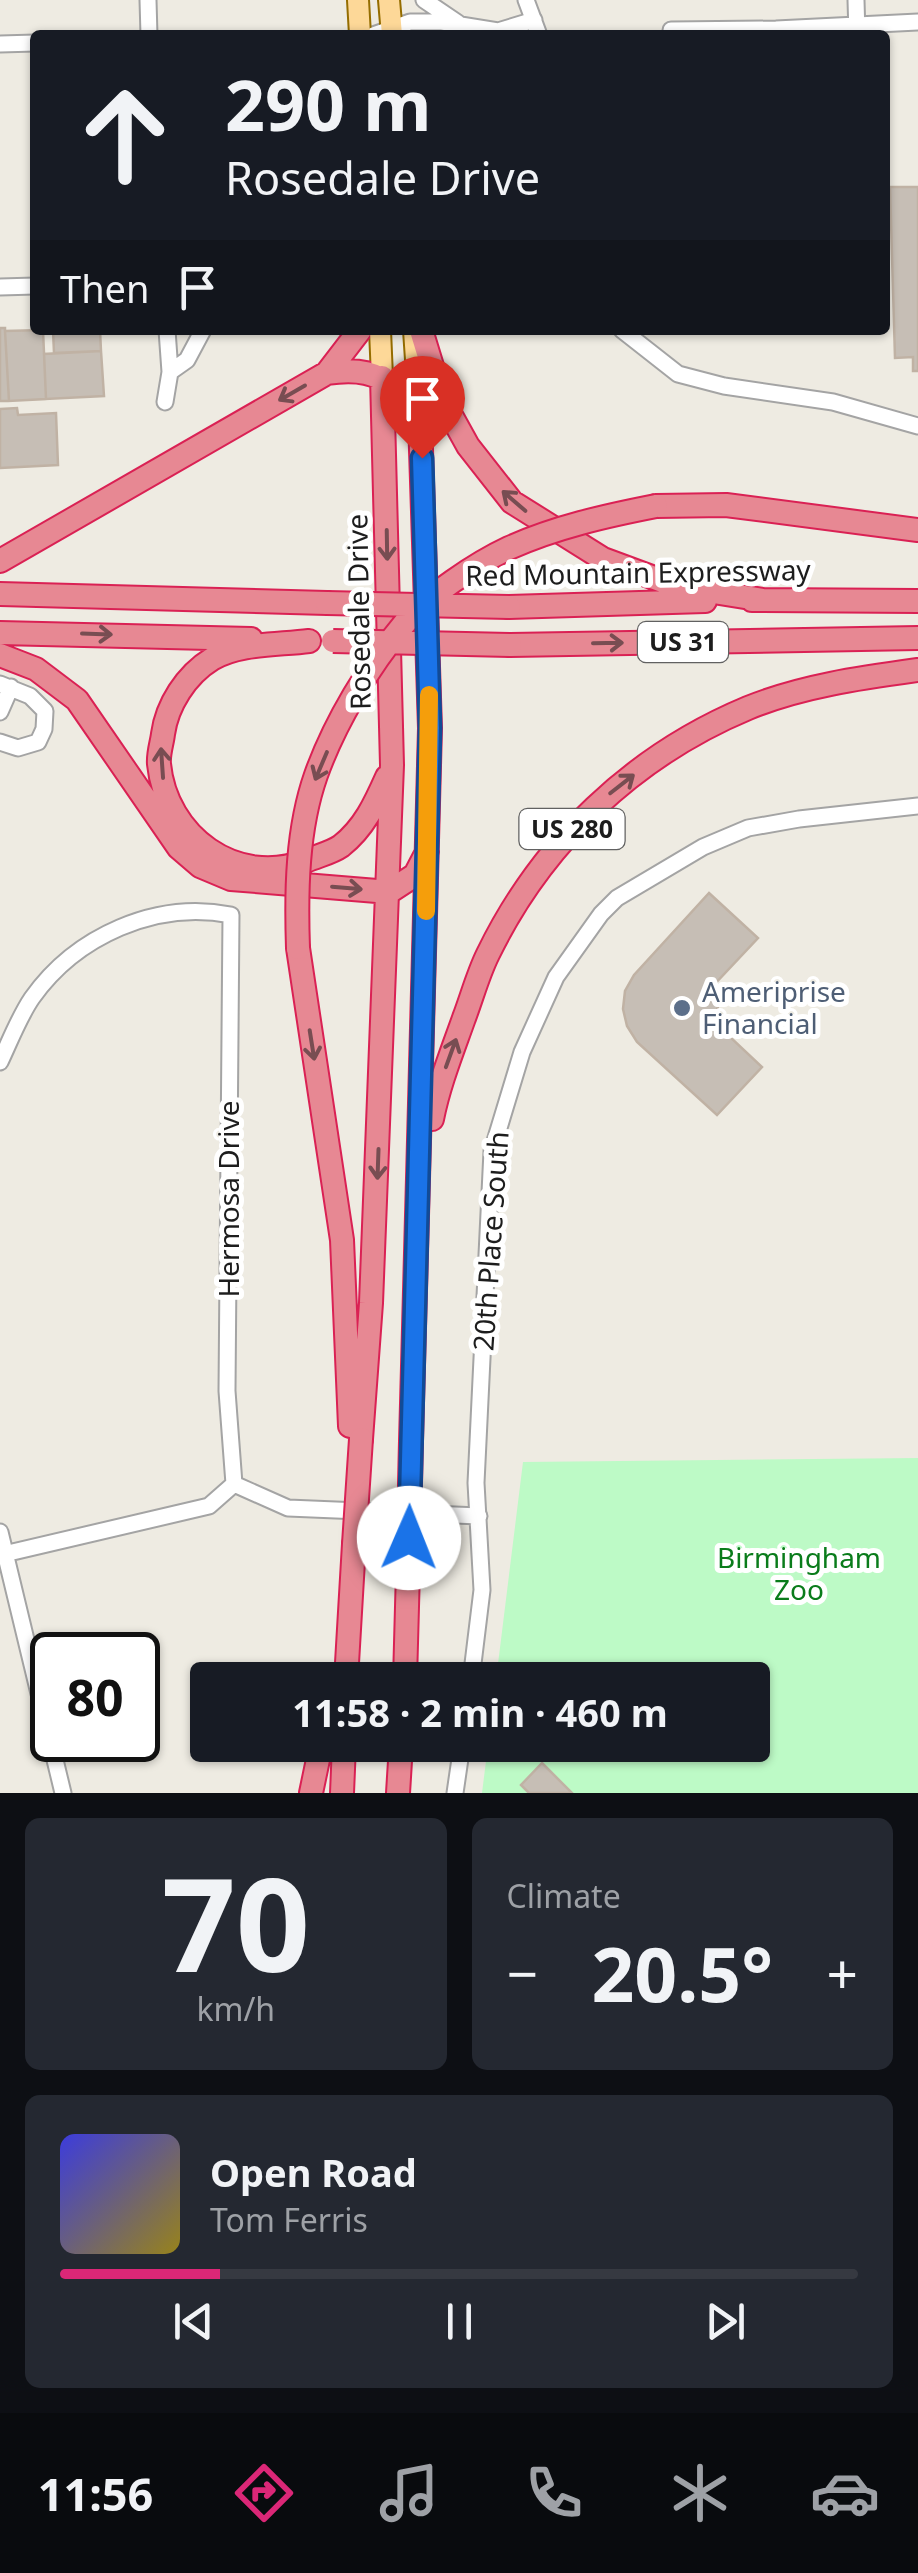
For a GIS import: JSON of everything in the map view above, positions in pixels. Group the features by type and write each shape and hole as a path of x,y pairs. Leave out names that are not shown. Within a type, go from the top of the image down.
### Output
{"highway":[{"path":"327,373 356,335"},
{"path":"419,335 442,399 468,446 512,502 603,559 676,586 763,600"},
{"path":"0,561 327,373 355,369 382,377 404,396 420,419 430,728 420,1182"},
{"name":"Rosedale Drive","path":"356,1440 372,1304 389,892 392,765 382,377"},
{"path":"347,1662 356,1440 342,1240 298,948 300,846 316,775 355,694 406,621 457,580 506,550 597,518 656,506 726,505 918,530"},
{"name":"Red Mountain Expressway","path":"0,594 509,606 918,600"},
{"name":"US 31","path":"0,632 510,645 918,638"},
{"path":"308,641 233,651 212,660 188,680 166,715 159,762 172,811 186,832 205,850 233,862 266,870 289,867 339,847 370,816 392,765"},
{"path":"0,655 36,668 78,700 179,848 200,866 231,879 389,892 414,875 428,850"},
{"name":"US 280","path":"405,1662 420,1182 439,1087 486,957 513,907 552,851 590,810 648,764 707,727 750,707 826,684 918,670"},
{"path":"340,1662 349,1618"},
{"path":"311,1793 318,1762"},
{"path":"342,1793 343,1762"},
{"path":"398,1793 402,1762"},
{"path":"405,1762 407,1793"}],"main road":[{"path":"358,0 360,30"},
{"path":"385,30 389,0"},
{"name":"Rosedale Drive","path":"380,335 382,377"},
{"path":"417,335 420,419"}],"street":[{"path":"148,0 150,30"},
{"path":"424,0 469,30"},
{"path":"508,30 536,27 526,0"},
{"path":"856,0 857,30"},
{"path":"392,30 410,22 442,22 467,30"},
{"path":"672,30 857,30 918,22"},
{"path":"0,44 30,42"},
{"path":"0,287 30,286"},
{"path":"165,402 170,372 167,335"},
{"path":"170,372 186,360 200,335"},
{"path":"628,335 678,374 724,386 833,402 918,426"},
{"path":"0,712 6,685 30,696 45,711 38,742 18,748 0,742"},
{"name":"20th Place South","path":"473,1662 482,1590 476,1483 492,1152 522,1052 556,977 601,914 618,898 703,846 748,828 800,818 918,806"},
{"name":"Hermosa Drive","path":"0,1062 32,998 92,941 163,913 208,910 231,915 227,1391 234,1484"},
{"path":"3,1555 209,1506 234,1484 288,1508 478,1516"},
{"path":"0,1532 63,1793"},
{"path":"456,1793 460,1762"}],"green space":[{"name":"Birmingham Zoo","path":"918,1458 918,1793 482,1793 486,1762 770,1762 770,1662 498,1662 523,1462"}],"building":[{"path":"890,187 918,187 918,371 913,371 913,357 895,358"},
{"path":"0,328 5,328 9,401 0,401"},
{"path":"30,330 30,335 43,335 46,399 9,401 5,331"},
{"path":"53,335 100,335 101,351 54,353"},
{"path":"101,351 104,396 46,399 44,354"},
{"path":"17,408 18,415 56,413 58,465 0,468 0,409"},
{"path":"709,893 758,938 712,987 719,1004 713,1021 762,1067 717,1115 637,1042 623,1009 625,991 634,975"},
{"path":"542,1763 572,1793 529,1793 521,1785"}],"slow traffic":[{"path":"426,911 429,695"}],"place":[{"name":"Ameriprise Financial","path":"682,1008"}],"route":[{"path":"409,1538 430,728 422,458"}]}
